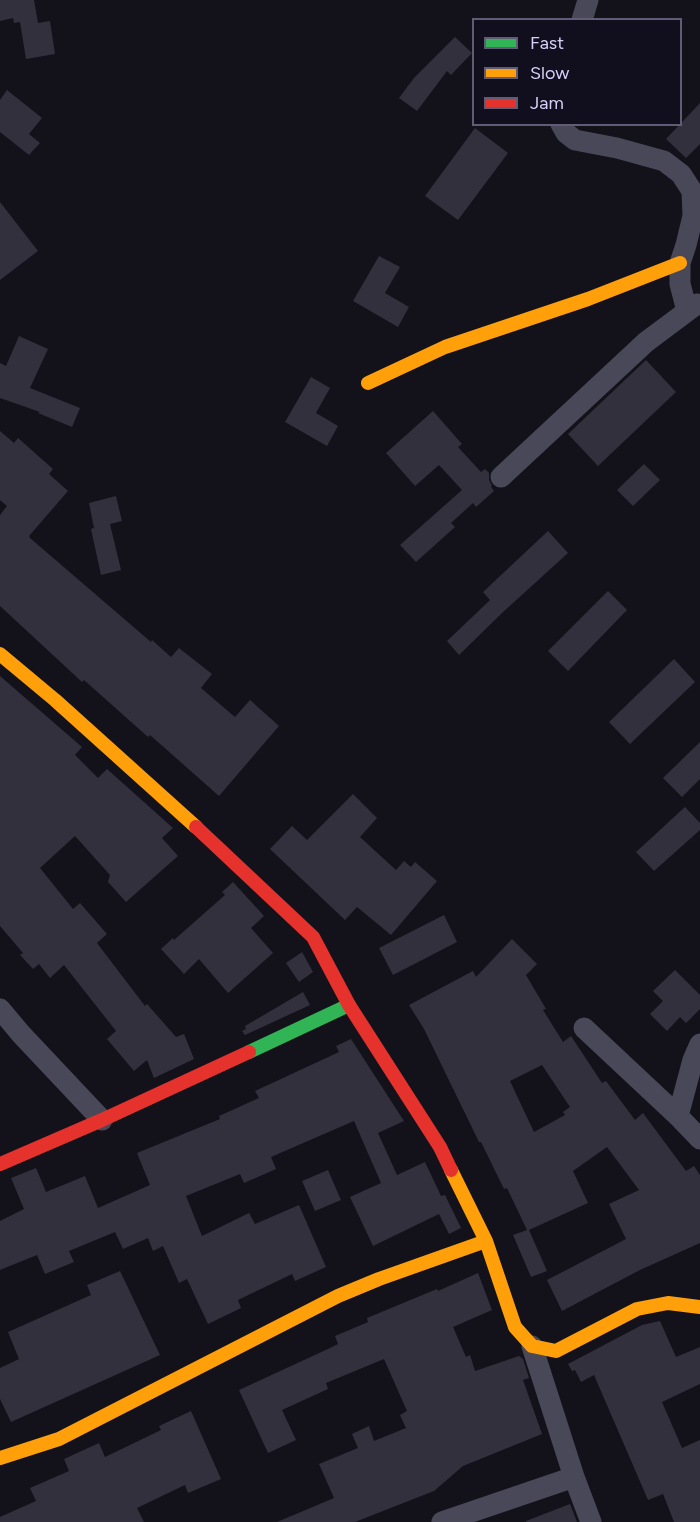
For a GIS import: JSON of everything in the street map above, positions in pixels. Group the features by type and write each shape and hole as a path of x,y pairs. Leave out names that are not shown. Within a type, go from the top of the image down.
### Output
{"street":[{"path":"583,18 588,0"},
{"path":"501,477 646,342 694,307 680,284 680,263 693,216 692,191 681,174 663,161 617,148 575,140 566,133 562,126"},
{"path":"368,383 445,347 588,299 680,263"},
{"path":"0,654 55,700 244,870 313,937 349,1005 440,1147 486,1241 515,1327 532,1346 574,1477 591,1522"},
{"path":"0,1164 102,1120 349,1005"},
{"path":"0,1009 102,1120"},
{"path":"584,1028 700,1139"},
{"path":"678,1116 693,1060 700,1044"},
{"path":"0,1458 59,1439 338,1296 486,1241"},
{"path":"532,1346 556,1351 636,1309 668,1303 700,1307"},
{"path":"442,1522 574,1477"}],"building":[{"path":"0,0 34,0 38,23 50,21 55,54 26,59 20,22 14,23 13,18 0,21"},
{"path":"455,37 472,53 451,75 447,71 417,111 399,98 414,78"},
{"path":"7,90 42,118 29,134 40,143 29,155 0,132 0,100"},
{"path":"700,103 700,144 686,158 666,139 678,126 682,126 682,122"},
{"path":"475,128 508,153 458,220 425,196"},
{"path":"0,202 38,251 0,280"},
{"path":"379,256 400,267 385,293 409,307 398,327 353,301"},
{"path":"19,336 48,349 30,388 80,408 72,427 38,413 40,412 0,398 0,363 6,366"},
{"path":"646,360 676,392 598,466 568,434"},
{"path":"311,377 330,388 316,413 338,426 327,446 285,422"},
{"path":"433,411 462,444 458,447 481,472 485,469 489,473 489,480 494,491 476,507 473,503 451,523 455,527 416,562 400,545 462,490 439,465 415,486 386,453"},
{"path":"0,431 14,443 18,438 53,469 49,474 68,491 29,536 30,538 171,657 179,648 212,674 201,688 235,717 250,700 279,726 219,796 84,680 82,682 0,606 0,515 7,506 0,500"},
{"path":"644,464 660,480 633,506 617,490"},
{"path":"116,496 122,521 110,524 121,570 101,575 91,529 94,528 89,503"},
{"path":"548,531 568,553 459,655 447,641 490,600 483,592"},
{"path":"608,591 627,610 568,671 548,651"},
{"path":"674,659 695,682 630,744 609,722"},
{"path":"0,676 82,747 75,755 98,778 107,769 173,828 162,838 178,856 126,902 108,882 110,875 75,836 40,868 73,909 80,903 107,934 97,943 145,1006 147,1004 176,1037 184,1034 194,1059 154,1078 147,1060 134,1071 107,1039 116,1031 64,965 50,978 39,964 33,969 20,955 23,953 0,926"},
{"path":"700,742 700,779 682,797 663,778"},
{"path":"353,794 377,818 360,837 396,870 404,861 411,867 415,862 437,881 391,935 357,907 345,920 270,849 292,826 307,840"},
{"path":"685,807 700,823 700,830 654,871 636,852"},
{"path":"233,882 264,916 251,928 273,953 228,993 199,959 184,974 161,949 225,895 222,892"},
{"path":"444,915 457,942 393,975 379,948"},
{"path":"512,939 537,964 526,975 546,1009 543,1010 563,1042 571,1036 602,1083 606,1081 635,1120 643,1113 686,1171 694,1166 700,1175 700,1243 640,1270 562,1311 547,1280 626,1239 609,1204 639,1190 607,1147 573,1171 588,1203 529,1230 547,1271 531,1277 513,1235 527,1230 507,1188 504,1189 479,1142 424,1029 409,1005 473,971 476,977","holes":["542,1065 570,1107 563,1112 565,1115 534,1132 510,1081"]},
{"path":"302,952 313,972 299,982 286,963"},
{"path":"675,970 700,995 700,1009 686,1023 680,1017 667,1031 650,1014 663,1001 653,991"},
{"path":"303,992 310,1005 245,1035 242,1031 246,1029 245,1026"},
{"path":"351,1039 404,1121 378,1133 397,1175 425,1162 441,1196 445,1195 461,1228 449,1234 439,1214 373,1246 350,1197 381,1183 354,1121 271,1157 276,1169 244,1183 240,1174 186,1196 202,1236 249,1213 255,1224 299,1205 326,1267 295,1281 292,1274 238,1300 241,1308 208,1324 187,1279 179,1283 163,1246 153,1251 148,1238 123,1249 115,1232 69,1251 74,1262 45,1274 37,1255 0,1270 0,1221 24,1209 11,1178 36,1168 46,1192 85,1176 98,1208 150,1185 137,1153 220,1119 219,1116 259,1098 255,1091 339,1052 336,1046"},
{"path":"328,1170 341,1200 315,1211 302,1181"},
{"path":"120,1271 160,1355 11,1422 0,1399 0,1368 19,1359 8,1332 91,1295 87,1285"},
{"path":"478,1273 492,1310 453,1327 466,1357 470,1355 475,1371 519,1356 523,1359 529,1378 523,1380 542,1434 463,1466 434,1491 355,1522 277,1522 334,1498 319,1464 358,1448 352,1434 369,1426 374,1441 406,1428 400,1415 407,1411 384,1359 326,1383 328,1389 282,1410 296,1440 268,1453 239,1390 338,1344 335,1336 368,1322 367,1318"},
{"path":"660,1321 676,1357 700,1347 700,1384 662,1402 682,1448 700,1440 700,1522 674,1522 663,1494 648,1500 594,1375 581,1382 575,1370 572,1371 568,1364 642,1325"},
{"path":"191,1411 221,1479 188,1493 185,1485 137,1508 144,1522 0,1522 0,1517 36,1501 30,1488 69,1471 64,1459 99,1443 105,1457 161,1430 159,1426"},
{"path":"570,1504 577,1522 526,1522 526,1521"}],"traffic: fast":[{"path":"249,1052 349,1005"}],"traffic: slow":[{"path":"368,383 445,347 588,299 680,263"},
{"path":"0,654 55,700 196,827"},
{"path":"451,1170 486,1241 515,1327 532,1346 556,1351 637,1309 668,1303 700,1307"},
{"path":"0,1458 59,1439 338,1296 486,1241"}],"traffic: jam":[{"path":"196,827 313,937 349,1005 440,1147 451,1170"},
{"path":"0,1164 249,1052"}]}
